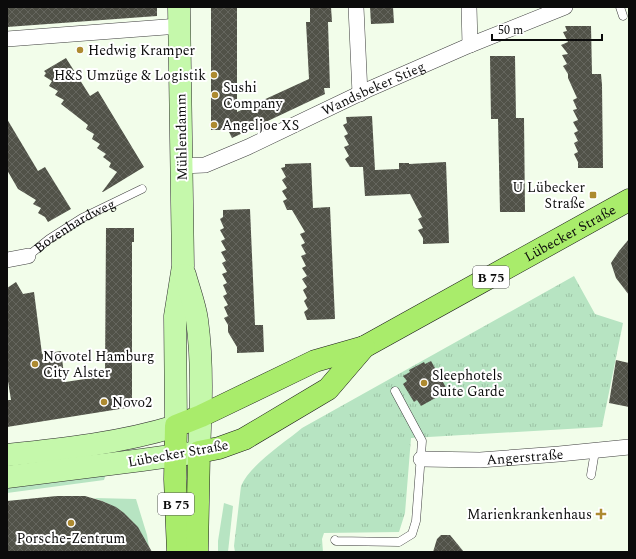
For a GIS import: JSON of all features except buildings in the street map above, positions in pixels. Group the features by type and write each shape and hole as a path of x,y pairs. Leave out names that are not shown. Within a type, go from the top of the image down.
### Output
{"main road":[{"name":"Mühlendamm","path":"176,426 175,316 183,266 179,16"},
{"name":"Lübecker Straße","path":"7,455 89,446 176,426 201,416 316,360 364,347 629,200"},
{"name":"Mühlendamm","path":"183,266 197,319 201,378 199,452"},
{"name":"Lübecker Straße","path":"7,477 175,456 219,448 244,439 328,389 364,347"},
{"name":"B 75","path":"176,426 175,479 178,552"},
{"name":"B 75","path":"197,552 199,452"}],"street":[{"path":"356,7 360,94"},
{"path":"469,7 470,45"},
{"name":"Wandsbeker Stieg","path":"182,166 205,165 248,147 360,94 470,45 565,7"},
{"path":"7,39 179,16"},
{"name":"Bozenhardweg","path":"7,260 28,256"},
{"name":"Angerstraße","path":"421,459 480,460 629,447"}],"lane":[{"path":"620,7 623,16"},
{"name":"Bozenhardweg","path":"28,256 49,239 82,218 142,189"},
{"path":"335,540 399,542 412,534 416,521 422,440 395,391"},
{"path":"591,475 595,451"}],"green space":[{"path":"574,276 595,314 623,323 602,427 411,438 405,513 399,532 324,533 322,539 323,552 235,552 234,546 241,486 245,478 268,455 302,428"},
{"path":"106,474 104,480 7,493 7,487"},
{"path":"94,498 136,499 147,535 149,547 139,530 127,516 120,510"},
{"path":"224,503 233,506 228,552 218,552 218,541"}],"place":[{"name":"Hedwig Kramper","path":"80,50"},
{"name":"H&S Umzüge & Logistik","path":"214,75"},
{"name":"Sushi Company","path":"215,95"},
{"name":"Angeljoe XS","path":"214,125"},
{"name":"U Lübecker Straße","path":"593,195"},
{"name":"Novotel Hamburg City Alster","path":"35,364"},
{"name":"Sleephotels Suite Garde","path":"424,383"},
{"name":"Novo2","path":"104,402"},
{"name":"Marienkrankenhaus","path":"601,514"},
{"name":"Porsche-Zentrum","path":"71,523"}]}
